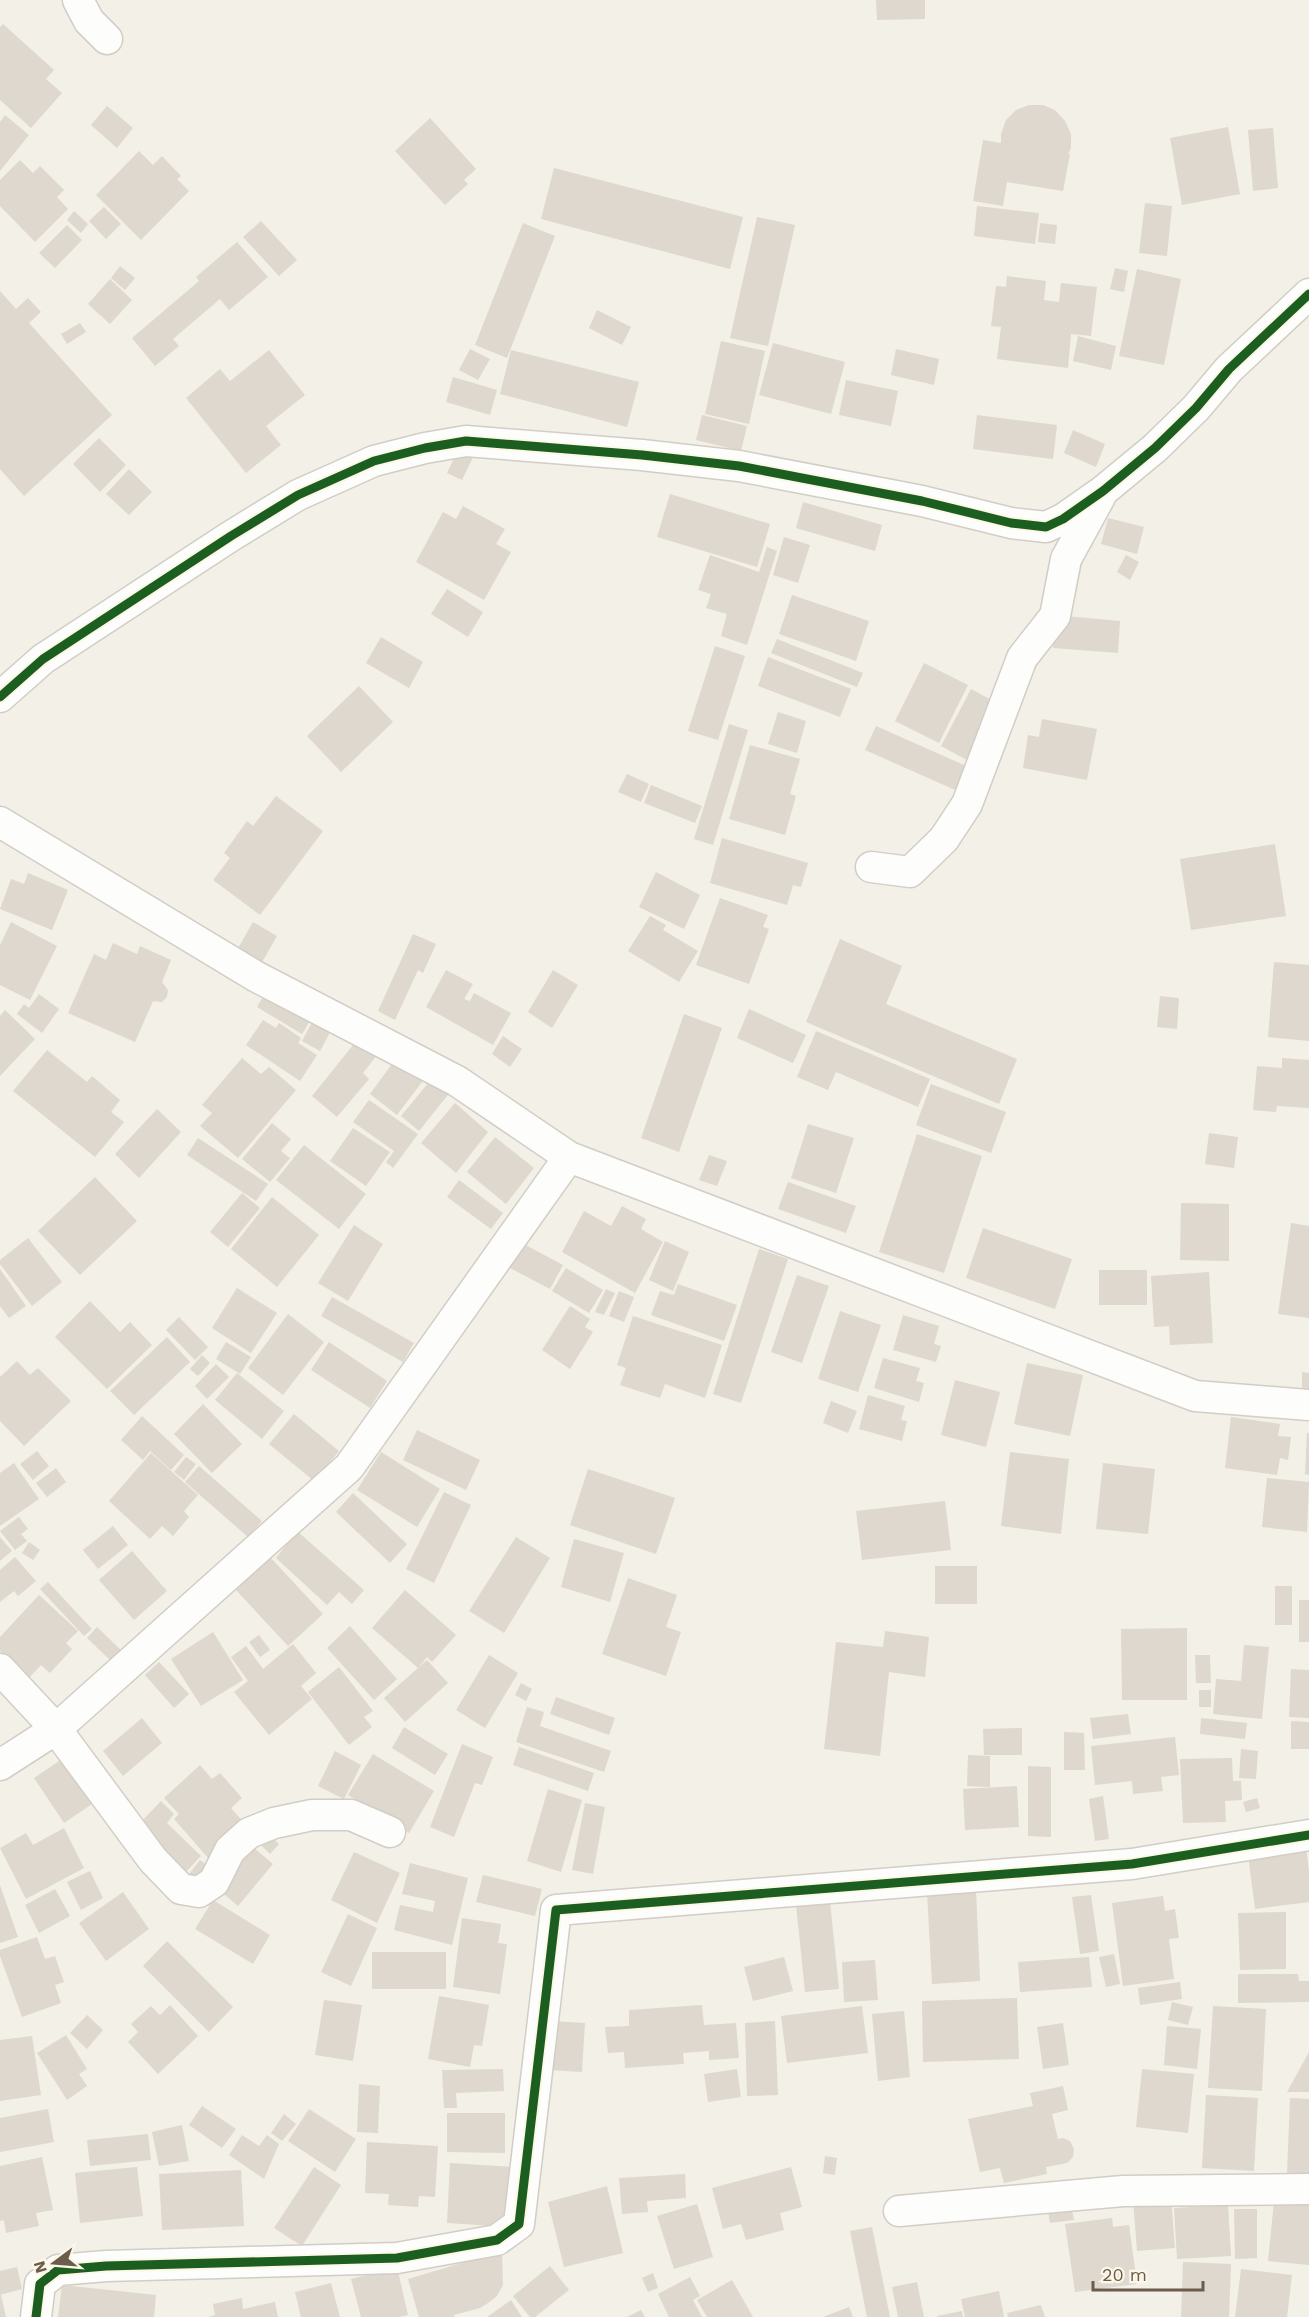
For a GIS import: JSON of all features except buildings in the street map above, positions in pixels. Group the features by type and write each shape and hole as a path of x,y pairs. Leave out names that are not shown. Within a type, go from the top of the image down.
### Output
{"street":[{"path":"78,0 89,21 107,39"},
{"path":"0,697 43,659 298,495 374,461 425,448 466,441 642,455 739,466 922,501 1011,523 1046,527 1063,519 1102,492 1155,448 1196,408 1229,369 1309,294"},
{"path":"871,867 910,872 944,840 967,804 1022,658 1055,616 1066,559 1102,492"},
{"path":"0,822 255,976 457,1081 569,1156 1195,1396 1309,1405"},
{"path":"0,1765 56,1729 350,1467 569,1156"},
{"path":"0,1669 56,1729 153,1860 181,1889 199,1892 214,1882 230,1850 249,1833 274,1823 312,1815 351,1815 390,1832"},
{"path":"36,2317 39,2284 58,2270 106,2266 397,2258 497,2240 519,2224 556,1911 1132,1864 1309,1835"},
{"path":"899,2211 1123,2191 1309,2189"}],"cycle path":[{"path":"0,697 43,659 298,495 374,461 425,448 466,441 642,455 739,466 922,501 1011,523 1046,527 1063,519 1103,491 1155,448 1196,408 1229,369 1309,294"},
{"path":"36,2317 40,2284 58,2270 106,2266 397,2258 497,2240 519,2224 556,1910 1132,1864 1309,1835"}]}
